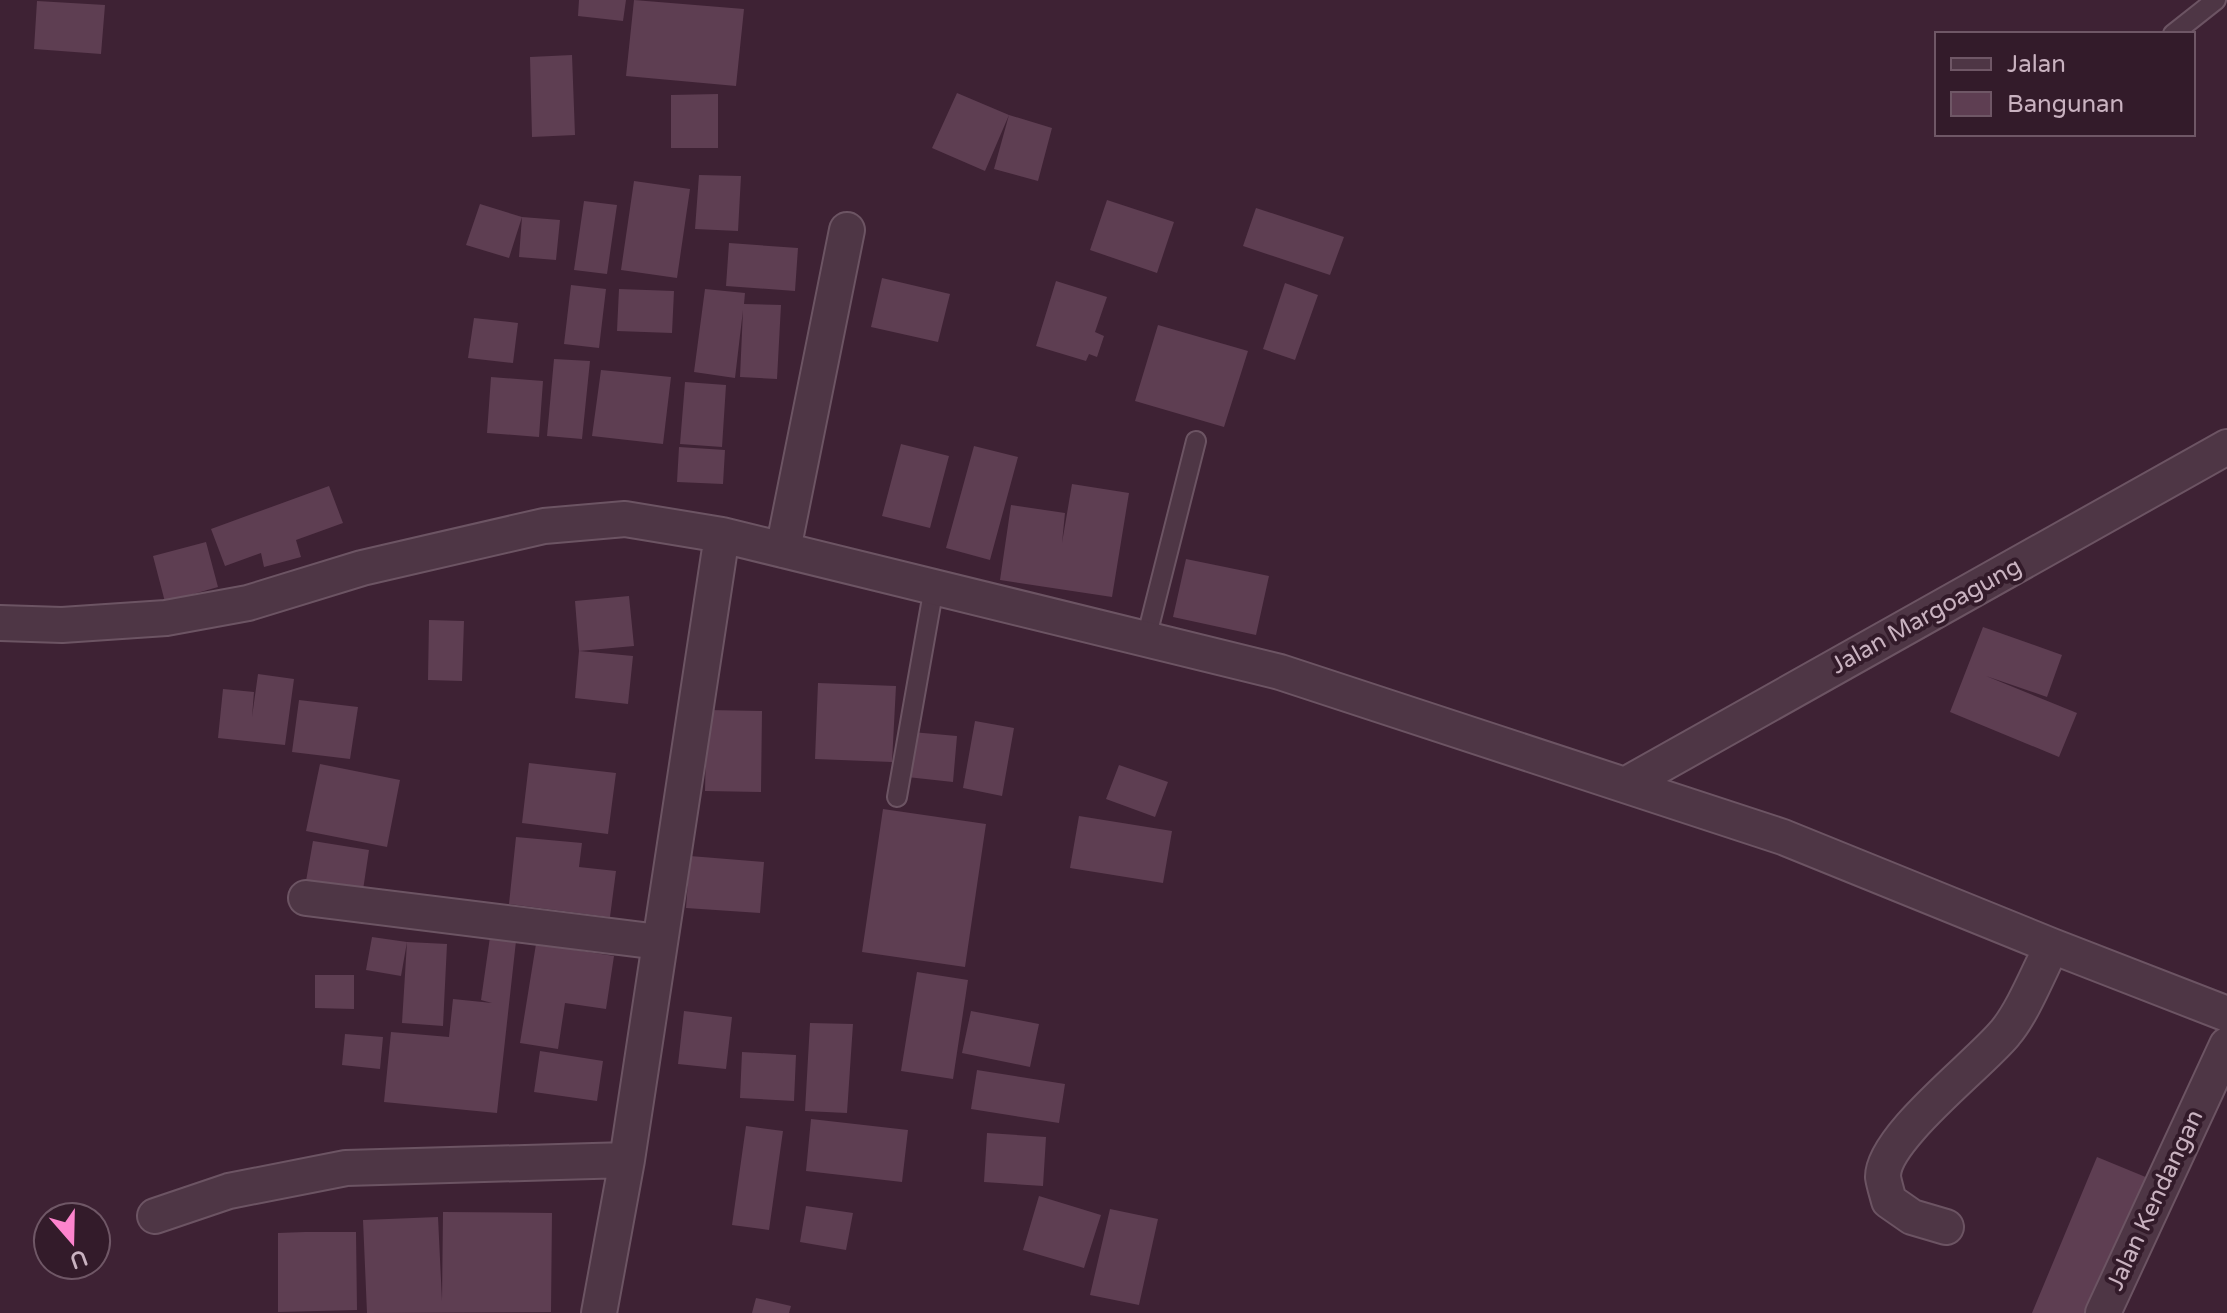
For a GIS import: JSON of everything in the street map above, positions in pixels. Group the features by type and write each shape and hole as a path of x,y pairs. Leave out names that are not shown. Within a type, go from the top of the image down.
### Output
{"street":[{"path":"783,550 847,230"},
{"name":"Jalan Margoagung","path":"1625,785 2227,447"},
{"path":"0,623 62,625 166,618 248,603 362,568 544,526 625,519 722,535 1280,672 1783,837 2227,1014"},
{"path":"599,1313 627,1160 722,535"},
{"path":"306,898 659,942"},
{"path":"1946,1227 1912,1217 1889,1201 1883,1174 1899,1141 1940,1095 2008,1030 2052,946"},
{"name":"Jalan Kendangan","path":"2103,1313 2227,1045"},
{"path":"155,1216 229,1191 346,1168 627,1160"}],"lane":[{"path":"2176,32 2216,0"},
{"path":"1146,639 1196,441"},
{"path":"897,797 934,587"}],"building":[{"path":"579,0 626,0 623,21 578,16"},
{"path":"634,0 744,9 736,86 626,76"},
{"path":"37,1 105,5 101,54 34,49"},
{"path":"572,55 575,135 532,137 530,57"},
{"path":"957,93 1009,115 985,171 932,148"},
{"path":"718,94 718,148 671,148 671,95"},
{"path":"1009,115 1052,128 1038,181 994,169"},
{"path":"699,175 741,176 738,231 695,229"},
{"path":"634,181 690,189 677,278 621,270"},
{"path":"1107,200 1174,222 1157,273 1090,250"},
{"path":"584,201 617,205 607,274 574,270"},
{"path":"480,204 522,217 509,258 466,245"},
{"path":"1256,208 1344,237 1330,275 1243,246"},
{"path":"522,217 560,220 556,260 519,257"},
{"path":"729,243 798,248 795,291 726,286"},
{"path":"882,278 950,294 938,342 871,327"},
{"path":"1056,281 1107,297 1095,332 1104,336 1097,357 1089,354 1086,361 1036,346"},
{"path":"1285,283 1318,295 1295,360 1263,349"},
{"path":"571,285 606,289 599,348 564,344"},
{"path":"619,289 674,291 672,333 617,331"},
{"path":"705,289 745,293 744,304 781,305 777,379 740,377 743,310 735,378 694,372"},
{"path":"474,318 518,323 513,363 468,358"},
{"path":"1158,325 1248,351 1224,427 1135,401"},
{"path":"554,359 590,361 582,439 547,436"},
{"path":"601,370 671,377 663,444 592,436"},
{"path":"491,377 543,381 539,437 487,433"},
{"path":"685,382 726,385 722,447 680,444"},
{"path":"901,444 949,456 930,528 882,516"},
{"path":"974,446 1018,457 990,560 946,548"},
{"path":"679,447 725,450 723,484 677,482"},
{"path":"1072,484 1129,493 1112,597 1000,580 1011,505 1065,513 1062,543"},
{"path":"329,486 343,523 296,540 301,557 264,567 261,553 225,566 211,529"},
{"path":"206,542 218,587 165,602 153,556"},
{"path":"1186,559 1269,576 1256,635 1173,617"},
{"path":"629,596 634,646 579,651 575,601"},
{"path":"429,620 464,621 462,681 428,680"},
{"path":"1983,627 2062,655 2047,697 1986,676 2077,713 2059,757 1950,712"},
{"path":"579,651 633,656 628,704 575,698"},
{"path":"258,674 294,679 285,745 218,738 223,689 254,692 252,717"},
{"path":"818,683 896,686 892,762 815,759"},
{"path":"299,700 358,707 350,759 292,752"},
{"path":"707,710 762,711 761,792 705,791"},
{"path":"975,721 1014,728 1002,796 963,788"},
{"path":"912,732 957,736 953,782 907,777"},
{"path":"529,763 616,773 608,834 522,823"},
{"path":"320,764 400,780 387,847 306,831"},
{"path":"1119,765 1168,782 1155,817 1106,799"},
{"path":"883,809 986,824 965,967 862,952"},
{"path":"1079,816 1172,831 1163,883 1070,868"},
{"path":"516,837 582,843 579,867 616,871 610,917 509,904"},
{"path":"313,841 369,850 363,890 306,881"},
{"path":"690,856 764,862 760,913 686,908"},
{"path":"372,937 407,942 401,976 366,970"},
{"path":"490,937 516,941 497,1113 384,1102 391,1032 449,1037 453,999 492,1003 481,1000"},
{"path":"407,942 447,944 443,1026 402,1023"},
{"path":"536,944 614,956 606,1009 565,1003 558,1049 520,1043"},
{"path":"917,972 968,980 953,1079 901,1071"},
{"path":"315,975 354,975 354,1009 315,1008"},
{"path":"684,1011 732,1017 726,1069 678,1064"},
{"path":"971,1011 1039,1024 1030,1067 962,1053"},
{"path":"810,1023 853,1024 847,1113 805,1111"},
{"path":"345,1034 383,1037 380,1069 342,1065"},
{"path":"540,1051 603,1061 597,1101 534,1092"},
{"path":"742,1052 796,1055 794,1101 740,1098"},
{"path":"977,1070 1065,1084 1059,1123 971,1109"},
{"path":"811,1119 908,1130 902,1182 806,1171"},
{"path":"746,1126 783,1131 769,1230 732,1225"},
{"path":"987,1133 1046,1137 1043,1186 984,1182"},
{"path":"2097,1157 2148,1178 2092,1313 2032,1313"},
{"path":"1039,1196 1101,1215 1084,1268 1023,1250"},
{"path":"806,1206 853,1213 846,1250 800,1242"},
{"path":"1110,1209 1158,1219 1139,1305 1090,1295"},
{"path":"443,1212 552,1213 551,1312 367,1313 363,1220 438,1217 442,1301"},
{"path":"356,1232 357,1310 278,1312 278,1233"},
{"path":"756,1298 791,1306 789,1313 752,1313"}]}
